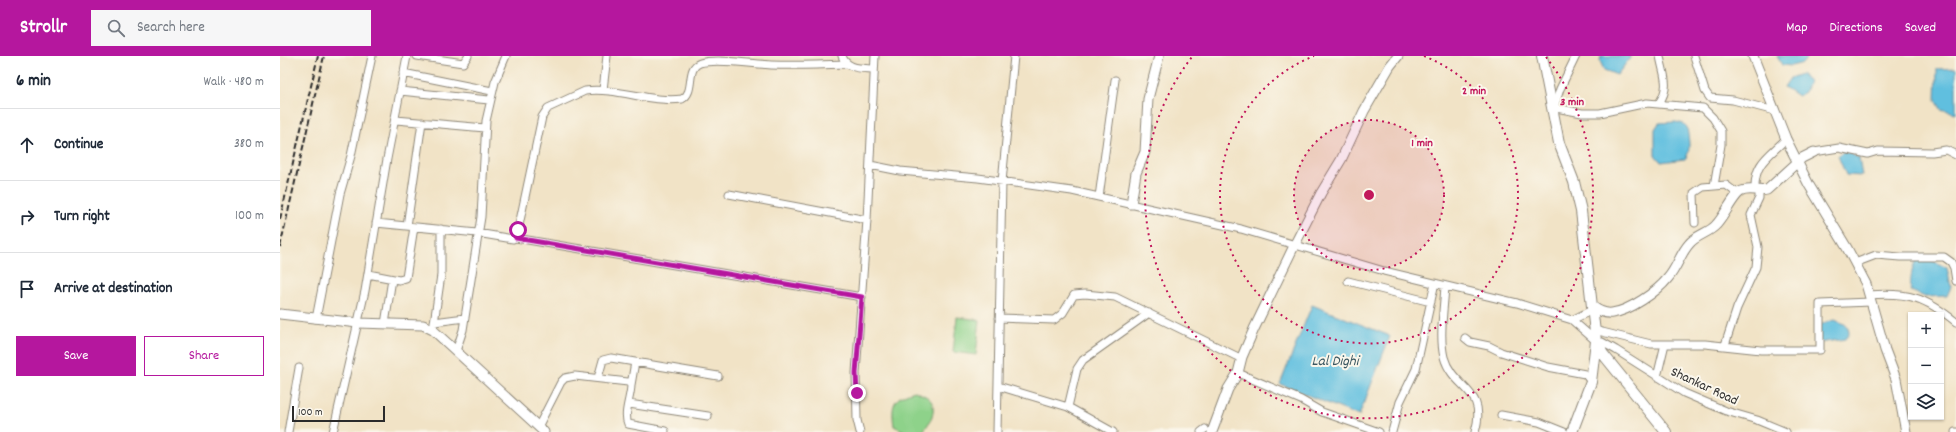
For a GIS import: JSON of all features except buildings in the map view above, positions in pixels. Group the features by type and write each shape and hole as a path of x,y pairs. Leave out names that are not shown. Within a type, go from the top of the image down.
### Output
{"main road":[{"path":"1542,56 1559,143 1574,182 1581,211 1596,341 1591,382 1572,432"},
{"path":"1596,341 1603,354 1666,432"}],"street":[{"path":"316,319 338,200 351,156 372,56"},
{"path":"333,432 368,274 407,56"},
{"path":"417,56 440,58 463,63 468,56"},
{"path":"456,351 465,318 482,202 485,128 489,100 506,56"},
{"path":"602,90 607,56"},
{"path":"696,56 700,63"},
{"path":"842,56 847,64"},
{"path":"860,432 857,420 856,373 867,220 875,56"},
{"path":"997,432 1002,182 1014,56"},
{"path":"1131,204 1136,173 1145,152 1148,99 1159,56"},
{"path":"1206,431 1238,373 1242,357 1321,192 1341,160 1364,111 1390,66 1398,56"},
{"path":"1576,56 1553,107 1582,113 1600,113 1647,103 1703,108 1713,118 1721,131 1721,145 1714,186"},
{"path":"1659,103 1664,95 1666,84 1660,56"},
{"path":"1694,56 1708,96 1713,99 1733,100 1775,111"},
{"path":"1754,56 1786,139 1809,185 1866,284 1885,350 1896,380 1906,432"},
{"path":"516,238 544,112 554,105 586,91 602,90 654,99 682,99 689,93 693,70 700,63 714,62 789,65 847,64 858,68 874,69"},
{"path":"403,73 492,91"},
{"path":"1099,197 1115,80"},
{"path":"400,91 489,100"},
{"path":"1703,108 1713,99"},
{"path":"396,120 485,128"},
{"path":"368,274 392,279 403,280 406,278 422,122"},
{"path":"1725,345 1738,308 1756,267 1758,247 1751,215 1759,198 1754,179 1757,169 1786,139"},
{"path":"870,165 900,171 1072,191 1131,204 1240,229 1376,269 1517,303 1572,320 1592,308 1604,313 1612,313 1636,304 1659,288 1669,277 1689,244 1716,226 1739,193 1750,189 1757,191 1766,190 1802,158 1814,152 1839,148 1868,154 1878,151 1932,152 1946,150 1956,155"},
{"path":"1696,223 1694,193 1703,187 1726,185 1739,193"},
{"path":"729,194 867,220"},
{"path":"376,223 477,233 509,239 516,238 862,297"},
{"path":"441,229 441,275 434,326 456,351 541,429 558,388 565,378 575,376 624,380 631,385"},
{"path":"1855,264 1876,255 1900,257 1944,257 1951,262 1954,268 1956,281"},
{"path":"385,324 392,279"},
{"path":"1348,281 1431,302"},
{"path":"1445,286 1443,355 1447,367 1474,395 1478,415 1476,432"},
{"path":"1392,432 1400,402 1416,369 1434,287"},
{"path":"1594,330 1651,344 1725,345 1761,350 1820,350 1820,304 1870,298 1895,293 1918,298 1938,307 1956,322"},
{"path":"999,318 1054,320 1063,313 1074,295 1085,294 1115,297 1238,357 1242,357"},
{"path":"1068,407 1077,369 1083,360 1149,313"},
{"path":"280,314 358,324 434,326 465,318"},
{"name":"Shankar Road","path":"1572,320 1596,341 1602,342 1616,350 1684,393 1726,411 1757,420 1786,432"},
{"path":"1465,338 1470,342 1489,346 1501,352 1548,367 1585,374 1591,382"},
{"path":"1657,377 1665,344"},
{"path":"598,378 600,364 606,358 718,376"},
{"path":"635,362 626,418 628,424 665,431"},
{"path":"288,432 299,368"},
{"path":"1238,373 1301,400 1322,412 1379,432"},
{"path":"998,386 1068,407 1113,432"},
{"path":"629,404 708,416"},
{"path":"1501,414 1539,422 1564,432"}],"green space":[{"path":"957,317 980,320 976,355 953,352"},
{"path":"915,391 926,396 931,401 933,410 931,420 922,432 906,432 894,426 893,412 895,402 902,396"}],"water":[{"path":"1601,56 1630,56 1630,58 1617,75 1604,70 1600,61"},
{"path":"1777,56 1808,56 1803,63 1791,66 1782,65"},
{"path":"1956,68 1956,113 1941,109 1936,100 1937,69"},
{"path":"1801,74 1809,81 1805,92 1798,96 1784,87 1790,78"},
{"path":"1676,122 1684,124 1687,127 1689,144 1687,156 1685,159 1661,162 1655,155 1655,129 1659,123"},
{"path":"1844,151 1859,158 1862,176 1846,175 1838,156"},
{"path":"1917,259 1931,260 1947,268 1951,287 1947,296 1925,297 1911,291 1911,275"},
{"name":"Lal Dighi","path":"1312,305 1390,336 1359,416 1280,384"},
{"path":"1834,320 1847,326 1849,334 1845,339 1818,343 1819,325"}],"railway":[{"path":"280,219 318,56"},
{"path":"280,247 324,56"}],"route":[{"path":"518,230 516,238 862,297 856,373 857,393"}]}
